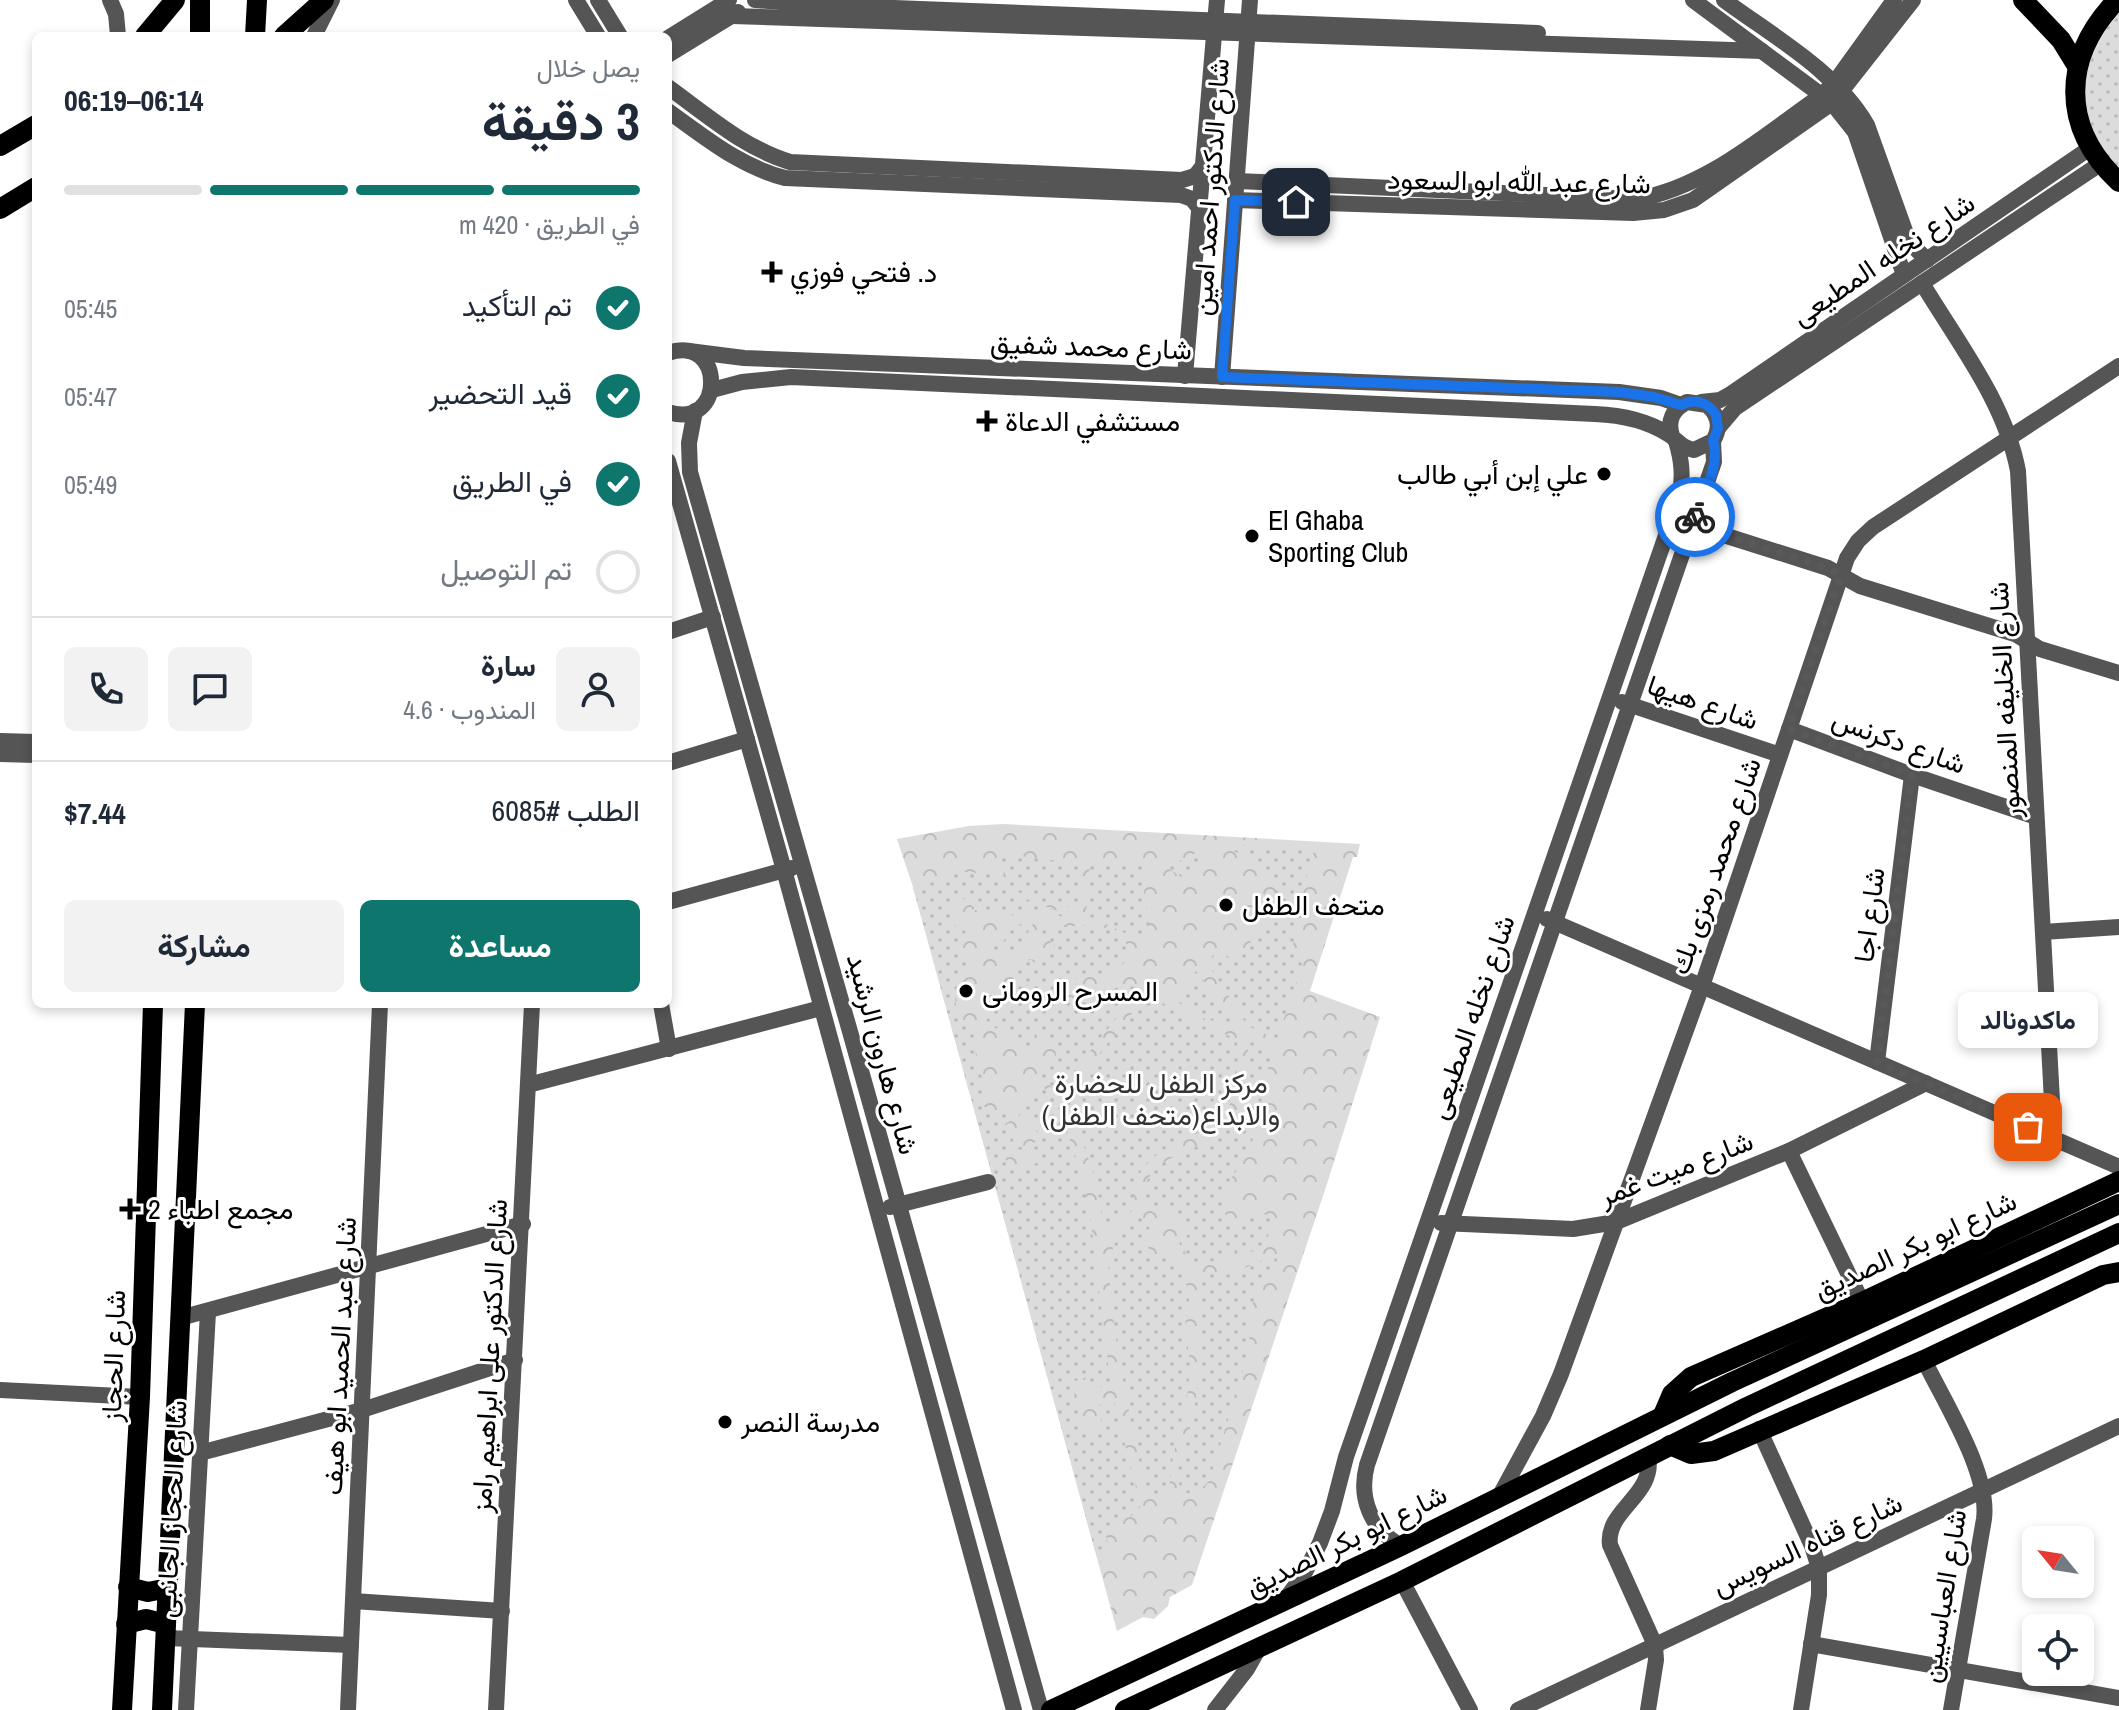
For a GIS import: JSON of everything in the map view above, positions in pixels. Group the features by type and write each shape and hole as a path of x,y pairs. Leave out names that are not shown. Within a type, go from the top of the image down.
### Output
{"main road":[{"path":"148,32 175,0"},
{"path":"200,0 200,32"},
{"path":"255,32 257,0"},
{"path":"288,32 324,0"},
{"path":"2023,0 2061,40 2077,66"},
{"path":"2117,0 2099,19 2086,41 2077,66 2076,108 2081,129 2095,156 2119,182"},
{"path":"0,146 32,127"},
{"path":"0,209 32,189"},
{"name":"شارع الحجاز","path":"122,1710 140,1397 153,1008"},
{"path":"162,1710 195,1008"},
{"name":"شارع ابو بكر الصديق","path":"1663,1415 1672,1394 1685,1381 2119,1181"},
{"name":"شارع ابو بكر الصديق","path":"1051,1710 1401,1546 1732,1382 2119,1204"},
{"name":"شارع ابو بكر الصديق","path":"1125,1710 1402,1581 1747,1407 2119,1233"},
{"path":"1670,1445 1691,1454 1709,1452 1924,1360 2103,1275 2119,1272"},
{"path":"128,1587 148,1592 168,1588"},
{"path":"126,1624 146,1619 166,1631"}],"street":[{"path":"110,0 116,14 118,32"},
{"path":"316,32 332,0"},
{"path":"576,0 596,32"},
{"path":"598,0 618,32"},
{"path":"672,36 730,8 757,0 1215,26"},
{"name":"شارع الدكتور احمد امين","path":"1185,376 1217,0"},
{"name":"شارع الدكتور احمد امين","path":"1222,377 1250,0"},
{"path":"1693,0 1755,46 1833,93 1855,132 1904,275"},
{"path":"1724,0 1867,125 1909,242 1927,260"},
{"name":"شارع عبد الله ابو السعود","path":"1237,181 1637,199 1662,195 1687,186 1833,93 1894,0"},
{"name":"شارع عبد الله ابو السعود","path":"1235,200 1633,213 1664,210 1693,200 1719,184 1833,93 1913,0"},
{"path":"672,52 730,8 1755,46"},
{"path":"672,90 748,144 790,162 1182,180 1195,176 1203,166"},
{"path":"672,114 738,161 760,172 785,178 1181,195 1192,199 1200,209"},
{"name":"شارع نخله المطيعى","path":"1401,1546 1383,1533 1370,1515 1364,1494 1365,1472 1714,462 1716,435 1732,402 1904,275 2095,156"},
{"name":"شارع نخله المطيعى","path":"1701,402 1732,402 1922,283 2095,156"},
{"name":"شارع الخليفه المنصور","path":"1922,283 1998,408 2010,437 2018,471 2054,1138"},
{"path":"672,412 695,411 703,406 712,390 711,373 703,359 676,349"},
{"name":"شارع محمد شفيق","path":"676,349 744,358 1619,392 1681,405"},
{"name":"شارع محمد رمزى بك","path":"1499,1497 1543,1416 1616,1222 1702,986 1847,558 1858,541 1873,527 2119,366"},
{"name":"شارع محمد شفيق","path":"712,390 754,380 791,377 1595,414 1615,415 1648,424 1674,438"},
{"path":"1648,424 1656,412 1654,397"},
{"path":"1701,402 1716,415 1716,435 1694,450 1681,446 1670,429 1672,416 1681,405 1701,402"},
{"name":"شارع هارون الرشيد","path":"695,411 689,443 692,478 805,865 897,1204 1041,1710"},
{"name":"شارع نخله المطيعى","path":"1284,1601 1304,1574 1324,1536 1346,1457 1680,495 1682,459 1674,438"},
{"path":"672,479 692,478"},
{"name":"شارع هارون الرشيد","path":"672,485 713,617 784,870 1014,1710"},
{"path":"1692,525 1828,568 1860,586 2015,634 2040,649 2119,673"},
{"path":"672,631 713,617"},
{"name":"شارع هيها","path":"1610,698 1780,755"},
{"name":"شارع دكرنس","path":"1789,729 2036,817"},
{"path":"672,762 747,739"},
{"path":"0,741 32,742"},
{"path":"0,754 32,755"},
{"name":"شارع اجا","path":"1877,1062 1912,775"},
{"path":"672,901 805,865"},
{"path":"1534,915 2119,1167"},
{"path":"2043,932 2119,927"},
{"name":"شارع عبد الحميد ابو هيف","path":"348,1710 380,1008"},
{"name":"شارع الدكتور على ابراهيم رامز","path":"496,1710 532,1008"},
{"path":"662,1008 669,1049"},
{"path":"528,1085 821,1008"},
{"name":"شارع ميت غمر","path":"1428,1220 1450,1225 1573,1229 1616,1222 1789,1151 1926,1083"},
{"path":"1789,1151 1862,1302"},
{"path":"877,1210 988,1182"},
{"path":"180,1318 523,1224"},
{"name":"شارع الحجاز الجانبى","path":"186,1710 208,1312"},
{"path":"200,1453 362,1410 515,1360"},
{"name":"شارع العباسيين","path":"1924,1360 1978,1470 1984,1489 1984,1519 1951,1710"},
{"path":"0,1390 140,1397"},
{"name":"شارع قناه السويس","path":"1518,1710 2119,1426"},
{"path":"1759,1429 1819,1568 1820,1588 1801,1710"},
{"path":"1648,1456 1650,1467 1643,1484 1614,1522 1609,1535 1610,1545 1655,1645 1656,1660 1648,1710"},
{"path":"1402,1581 1470,1710"},
{"path":"353,1601 502,1611"},
{"path":"166,1631 190,1639 351,1645"},
{"path":"1811,1644 2119,1698"},
{"path":"1215,1710 1244,1674 1260,1646"}],"green space":[{"path":"2119,13 2119,171 2094,132 2087,112 2085,92 2087,72 2094,52"},
{"name":"مركز الطفل للحضارة والابداع(متحف الطفل)","path":"1003,824 1360,844 1357,857 1353,857 1310,991 1380,1017 1192,1585 1170,1597 1168,1606 1154,1619 1143,1617 1117,1631 913,887 897,839 969,826"},
{"path":"1232,845 1315,848 1297,909 1304,913 1291,950 1306,955 1277,1039 1248,1026 1208,964 1216,950 1238,962 1277,900 1273,897 1279,885 1262,874 1265,868 1230,849"},
{"path":"1200,851 1203,854 1186,880 1169,869 1170,866"},
{"path":"1003,854 1083,864 1081,905 1050,905 1020,893 1004,880 1005,869 996,863 997,856"},
{"path":"1090,862 1147,865 1144,894 1150,928 1136,938 1086,915"},
{"path":"991,871 1016,895 1070,916 1043,912 1015,916 998,911 972,910 971,899 961,900 952,908 952,922 966,931 960,941 962,952 971,960 959,979 955,998 961,1016 977,1031 972,1040 985,1089 981,1094 970,1095 913,887 941,880 954,872 973,872 983,877"},
{"path":"1033,924 1016,953 1002,950 987,952 986,946 1003,942 1014,926"},
{"path":"1089,925 1108,929 1121,937 1127,946 1126,960 1109,971 1060,983 1053,987 1055,995 1069,1002 1126,985 1134,985 1138,991 1063,1085 1054,1088 1044,1081 1038,1071 1039,1063 1051,1063 1056,1057 1050,1037 1039,1032 1034,1036 1032,1054 1018,1046 1013,1035 999,1028 981,1029 992,1012 1005,1008 1010,1001 1012,980 1028,952 1028,961 1031,959 1034,963 1039,955 1055,949 1049,935 1043,935 1042,929"},
{"path":"1196,971 1217,997 1232,1024 1205,1019 1176,1001 1192,987 1192,977"},
{"path":"1149,992 1182,1018 1235,1038 1238,1056 1233,1093 1220,1121 1204,1132 1175,1143 1143,1168 1134,1186 1135,1205 1131,1212 1105,1232 1094,1174 1070,1107 1071,1093"},
{"path":"1254,1042 1273,1051 1260,1096 1265,1103 1247,1154 1225,1189 1223,1207 1235,1227 1249,1212 1275,1216 1269,1235 1257,1249 1245,1253 1234,1252 1196,1268 1179,1243 1192,1231 1169,1205 1154,1213 1144,1204 1141,1191 1162,1164 1212,1139 1233,1122 1242,1100 1248,1043"},
{"path":"1040,1085 1056,1098 1081,1173 1091,1222 1111,1388 1104,1389 1098,1385 1096,1393 1092,1394 1087,1377 1071,1382 1086,1432 1103,1427 1097,1406 1114,1401 1141,1507 1135,1509 1137,1513 1104,1528 1109,1547 1095,1551 971,1098 1001,1113 1018,1110","holes":["1025,1112 1042,1140 1017,1148 1005,1124","1035,1149 1038,1163 1009,1170 1010,1161 1006,1161 1005,1156"]},
{"path":"1139,1213 1150,1229 1140,1239 1155,1255 1162,1256 1169,1251 1182,1266 1189,1300 1185,1326 1190,1362 1188,1391 1170,1482 1165,1491 1155,1498 1146,1493 1119,1360 1109,1280 1114,1245 1124,1228"},
{"path":"1270,1256 1276,1257 1278,1263 1262,1279 1250,1311 1249,1352 1209,1481 1197,1493 1187,1493 1178,1483 1177,1473 1193,1418 1201,1363 1198,1277 1214,1271 1217,1279"}],"way so far":[{"path":"1695,517 1692,525 1828,568 1841,575 1789,729 1912,775 1877,1062 2028,1127"}],"place":[{"name":"د. فتحي فوزي","path":"772,272"},
{"name":"مستشفي الدعاة","path":"987,421"},
{"name":"علي إبن أبي طالب","path":"1604,474"},
{"name":"El Ghaba Sporting Club","path":"1252,536"},
{"name":"متحف الطفل","path":"1226,905"},
{"name":"المسرح الرومانى","path":"966,991"},
{"name":"ماكدونالد","path":"2028,1127"},
{"name":"مجمع اطباء 2","path":"130,1209"},
{"name":"مدرسة النصر","path":"725,1422"}],"route":[{"path":"1296,202 1235,200 1222,377 1619,392 1681,405 1701,402 1716,415 1718,428 1713,441 1716,455 1695,517"}]}
